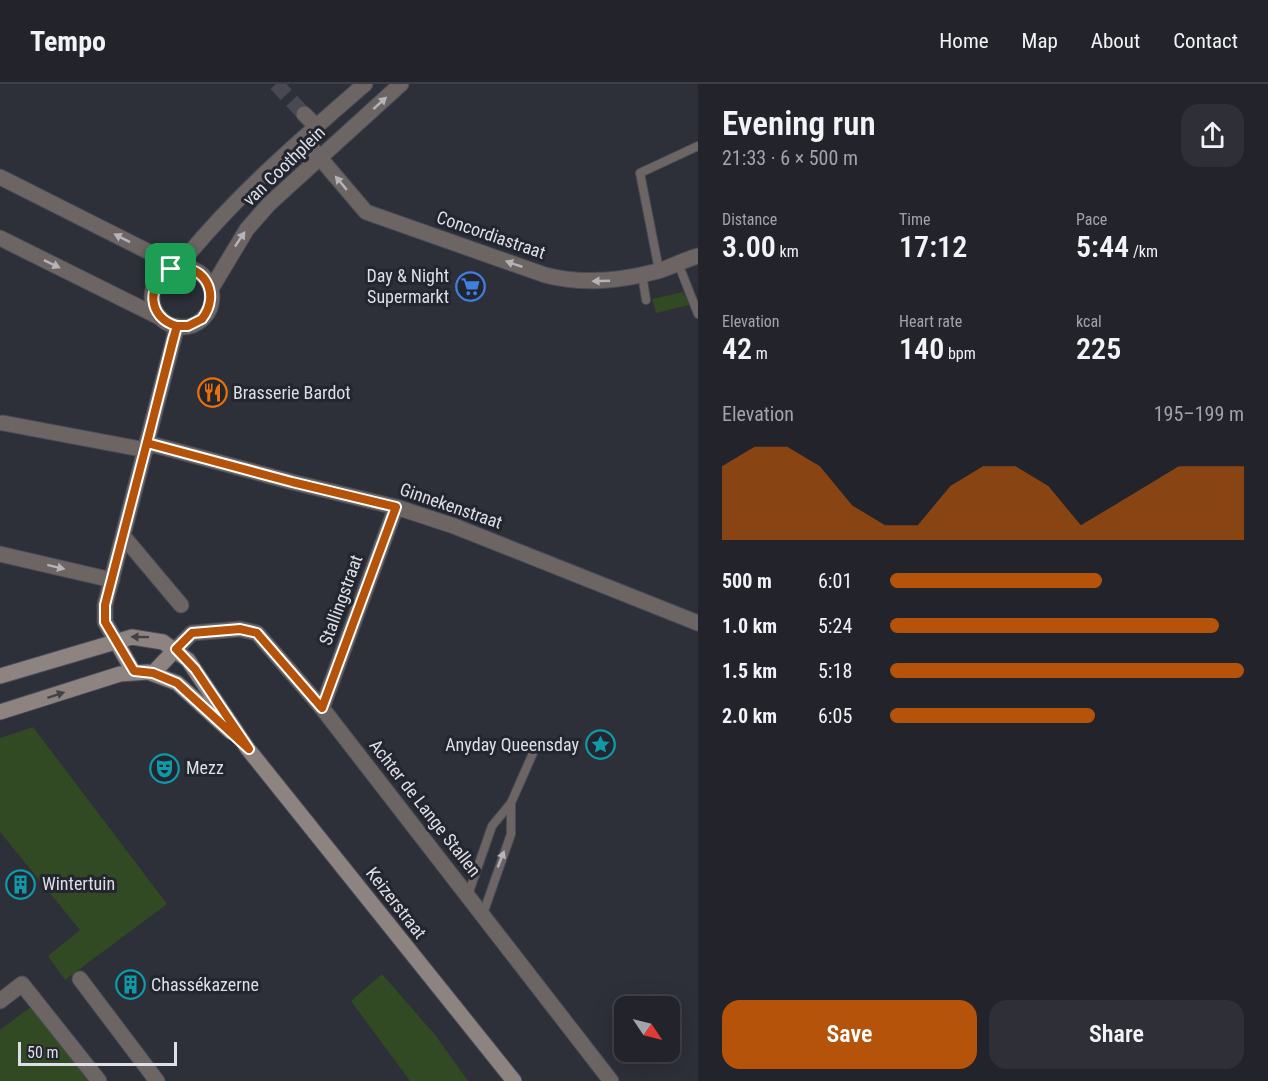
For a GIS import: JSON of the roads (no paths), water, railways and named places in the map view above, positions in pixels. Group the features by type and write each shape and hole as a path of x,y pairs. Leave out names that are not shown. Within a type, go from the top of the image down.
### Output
{"street":[{"name":"van Coothplein","path":"161,318 155,309 153,291 162,275 174,268 250,185 365,84"},
{"name":"van Coothplein","path":"177,326 188,326 202,319 211,305 211,290 247,229 269,204 401,84"},
{"path":"304,114 316,126"},
{"name":"Concordiastraat","path":"303,138 366,212 569,282 617,280 659,270 698,256"},
{"path":"0,177 151,253 174,268 186,267 202,274 211,290"},
{"path":"0,238 177,326 105,605 105,622 134,671 0,712"},
{"path":"3,423 146,446"},
{"name":"Ginnekenstraat","path":"146,446 396,507 454,526 698,623"},
{"name":"Stallingstraat","path":"322,708 396,507"},
{"path":"123,537 181,605"},
{"path":"0,554 112,580"},
{"name":"Achter de Lange Stallen","path":"169,645 192,633 240,629 257,633 322,708 612,1081"},
{"path":"0,676 116,640 143,636 169,645 153,673"},
{"name":"Keizerstraat","path":"169,645 195,669 249,749 514,1081"},
{"name":"Keizerstraat","path":"134,671 153,673 177,683 249,749"},
{"path":"80,979 157,1081"},
{"path":"0,1001 22,984 99,1081"}],"lane":[{"path":"659,270 640,173 698,146"},
{"path":"678,263 698,314"},
{"path":"642,274 646,300"},
{"path":"468,896 492,826 512,803 533,753"},
{"path":"483,914 511,834 512,803"}],"tunnel":[{"path":"276,84 304,114"}],"place":[{"name":"Day & Night Supermarkt","path":"470,286"},
{"name":"Brasserie Bardot","path":"212,393"},
{"name":"Anyday Queensday","path":"600,745"},
{"name":"Mezz","path":"165,768"},
{"name":"Wintertuin","path":"21,884"},
{"name":"Chassékazerne","path":"130,985"}]}
